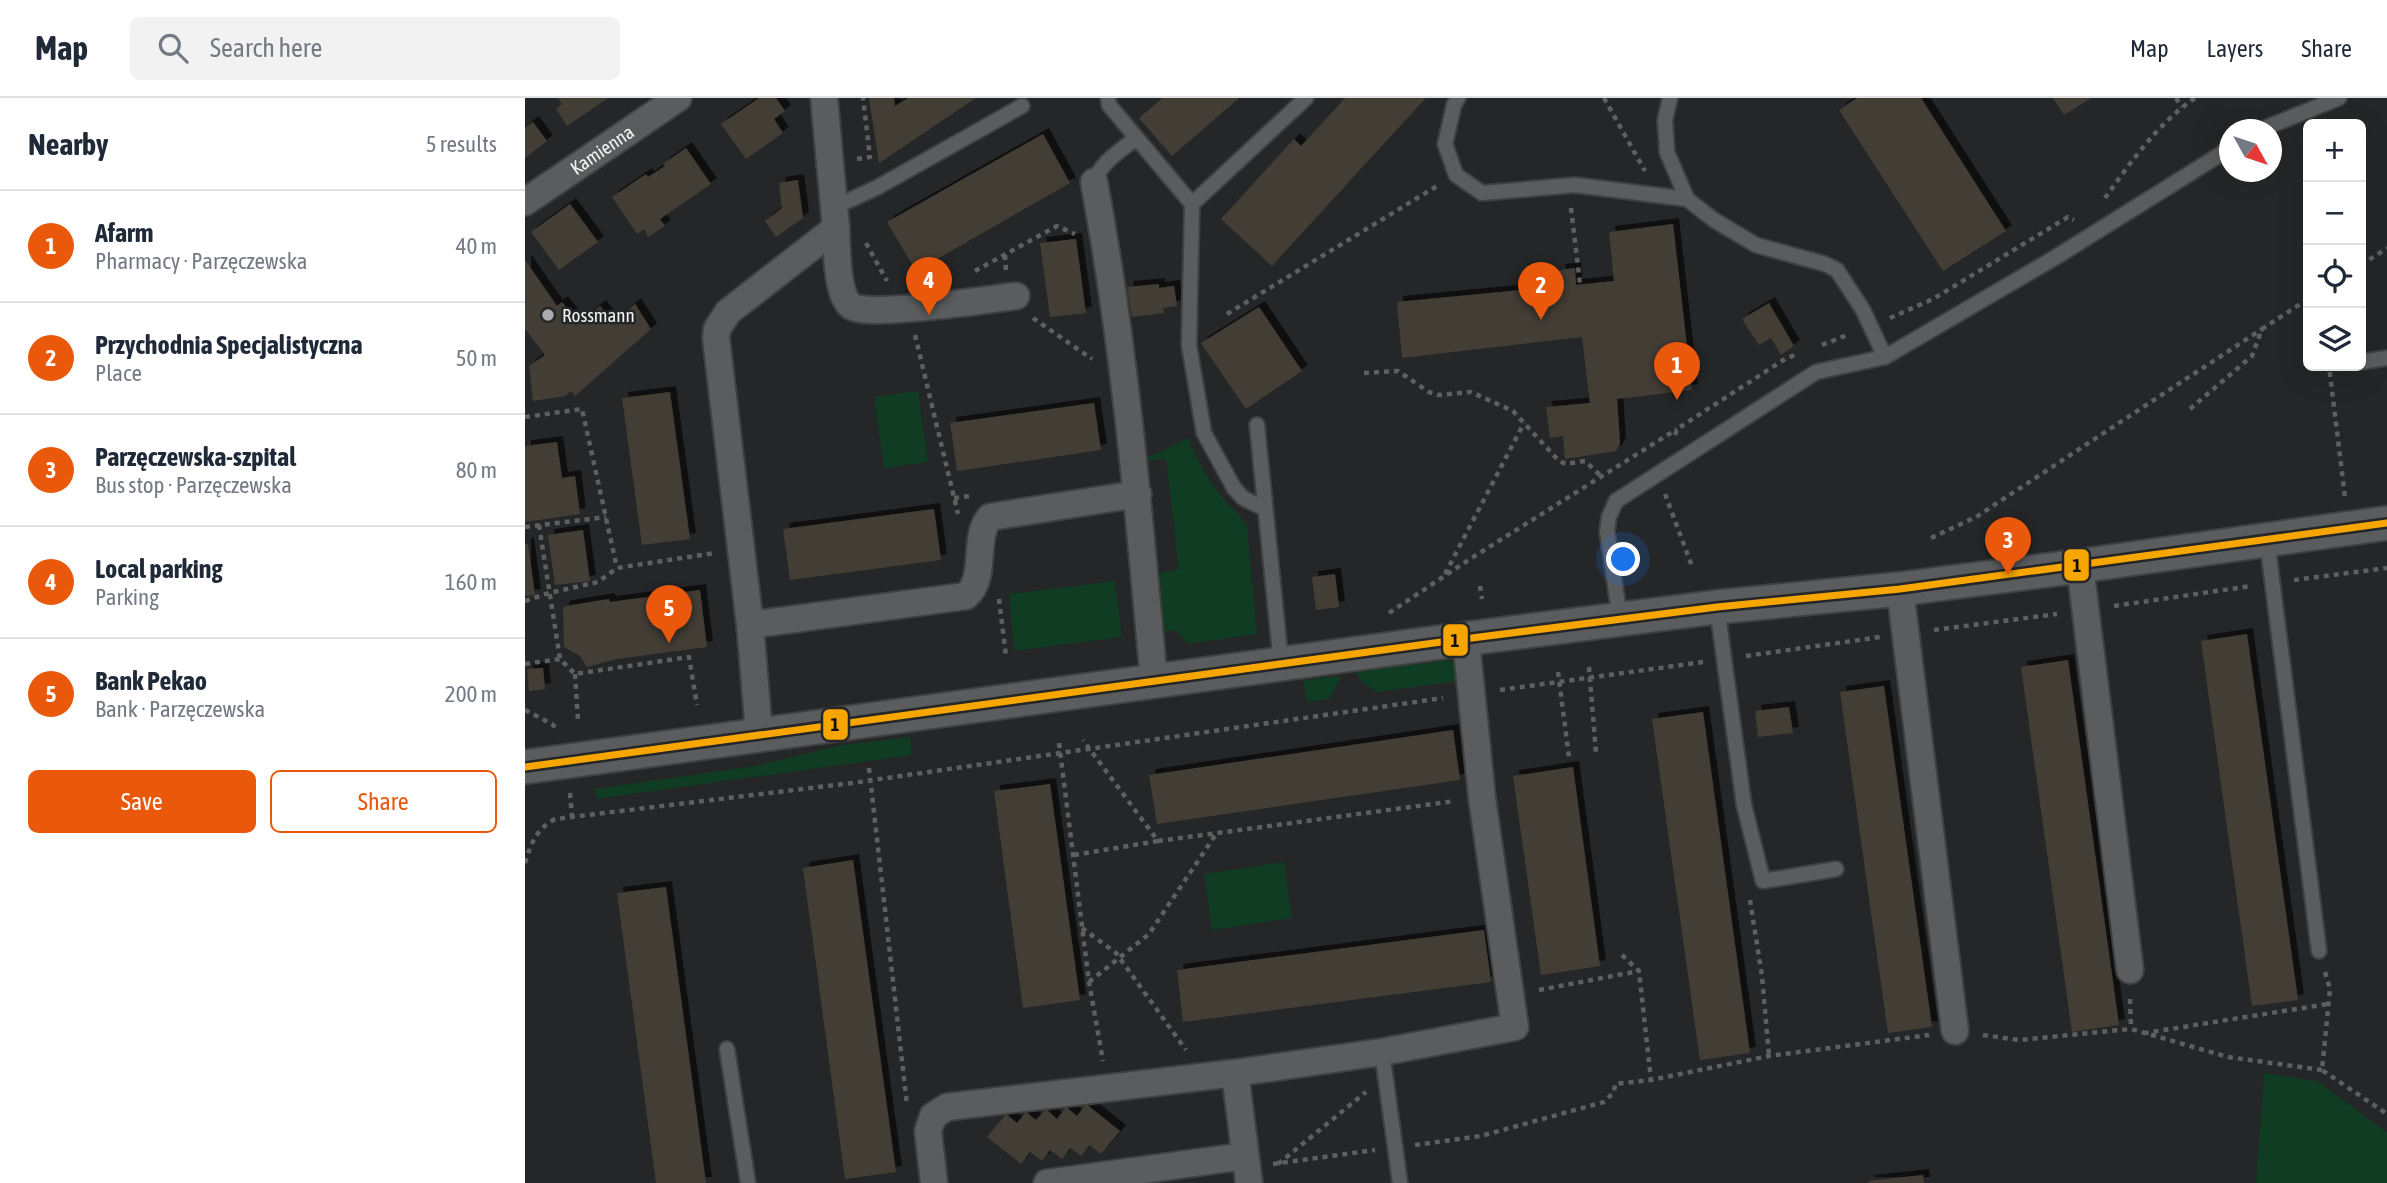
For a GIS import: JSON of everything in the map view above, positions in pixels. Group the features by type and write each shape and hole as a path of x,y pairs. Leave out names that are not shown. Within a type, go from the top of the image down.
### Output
{"street":[{"name":"Kamienna","path":"525,202 678,98"},
{"path":"824,98 841,289 850,305 858,311 904,309 1016,296"},
{"path":"1094,182 1107,248 1138,494 1154,682"},
{"path":"759,733 750,625 717,328 728,312 836,228"},
{"path":"750,625 966,596 973,590 982,532 990,517 1138,494"},
{"path":"525,767 759,733 1620,619 1900,589 2387,523"},
{"path":"2080,566 2130,970"},
{"path":"1900,589 1955,1031"},
{"path":"934,1183 928,1131 933,1116 947,1107 1235,1073 1384,1064 1515,1027 1482,798 1466,640"},
{"path":"1047,1183 1247,1169 1235,1073"}],"lane":[{"path":"1108,98 1109,105 1192,204 1189,345 1204,433 1234,488 1243,498 1265,509"},
{"path":"1192,204 1306,98"},
{"path":"1458,98 1445,144 1456,175 1482,193 1569,186 1687,199 1714,220 1756,245 1825,264 1837,270 1851,290 1885,357"},
{"path":"1670,98 1665,120 1667,152 1687,199"},
{"path":"2282,121 2339,98"},
{"path":"833,202 848,201 878,187 1022,106"},
{"path":"1094,182 1098,170 1136,138"},
{"path":"1620,619 1607,531 1609,517 1616,501 1816,372 1885,357 2056,257 2219,155"},
{"path":"2366,361 2387,358"},
{"path":"1257,425 1281,665"},
{"path":"2267,540 2319,951"},
{"path":"1717,607 1744,805 1763,881 1836,869"},
{"path":"727,1049 748,1183"},
{"path":"1384,1064 1400,1183"}],"path":[{"path":"1604,98 1658,194"},
{"path":"2176,98 2182,107"},
{"path":"2100,204 2129,165 2182,107 2195,98"},
{"path":"1227,314 1456,175"},
{"path":"1569,186 1580,284"},
{"path":"1817,347 1933,299 2068,217 2077,221 2084,219"},
{"path":"968,275 1057,226 1107,248"},
{"path":"2366,262 2387,248"},
{"path":"1931,538 1976,517 2303,302"},
{"path":"904,309 912,323 958,522"},
{"path":"1033,317 1100,368"},
{"path":"2190,409 2252,356 2262,329"},
{"path":"1389,613 1784,359 1806,351"},
{"path":"1364,373 1398,371 1438,395 1471,392 1513,411 1559,461 1566,464 1584,461 1601,477"},
{"path":"2330,371 2349,528"},
{"path":"525,417 582,409 617,568"},
{"path":"1445,575 1524,422"},
{"path":"1677,429 1663,489 1693,569"},
{"path":"954,498 981,495"},
{"path":"525,527 606,517"},
{"path":"539,525 560,659 575,674 578,720"},
{"path":"525,601 598,582 617,568 719,552"},
{"path":"1480,586 1482,599"},
{"path":"575,674 689,657 697,705"},
{"path":"525,664 560,659"},
{"path":"1589,667 1596,752"},
{"path":"1558,672 1569,757"},
{"path":"525,710 552,724 560,733"},
{"path":"1083,740 1158,841"},
{"path":"1059,743 1089,982 1104,1068"},
{"path":"869,768 909,1116"},
{"path":"1073,855 1158,841 1482,798"},
{"path":"1089,982 1149,934 1217,833"},
{"path":"1082,928 1116,953 1192,1059"},
{"path":"2319,951 2330,989 2322,1070"},
{"path":"1622,955 1639,971 1651,1080"},
{"path":"1510,996 1639,971"},
{"path":"2145,1033 2329,1004"},
{"path":"1247,1169 1481,1136 1604,1102 1614,1092 1615,1084 1651,1080 1769,1056 1955,1031 2019,1040 2130,1029 2228,1057 2322,1070 2387,1114"},
{"path":"1278,1164 1384,1064"}],"green space":[{"path":"918,391 928,462 884,468 874,397"},
{"path":"1188,438 1209,479 1247,527 1257,634 1194,643 1186,642 1176,630 1164,632 1160,573 1179,570 1166,459 1146,461 1143,457 1154,455"},
{"path":"1115,581 1122,637 1014,651 1009,594"},
{"path":"1450,660 1457,666 1459,681 1377,692 1363,683 1357,674 1357,671"},
{"path":"1339,676 1340,680 1329,699 1307,702 1303,680"},
{"path":"910,737 912,755 596,799 594,789 755,766 842,745"},
{"path":"1284,862 1292,918 1212,930 1204,874"},
{"path":"2264,1073 2317,1081 2387,1132 2387,1183 2256,1183"}],"building":[{"path":"558,98 608,98 567,126 556,109 562,104"},
{"path":"759,98 776,98 785,111 774,119 783,133 746,159 721,124"},
{"path":"869,98 894,98 895,106 908,98 976,98 879,163"},
{"path":"1162,98 1239,98 1172,156 1139,118"},
{"path":"1345,98 1426,98 1272,266 1221,219 1294,139 1301,146"},
{"path":"1857,98 1921,98 2006,231 1943,271 1839,110"},
{"path":"2053,98 2091,98 2064,115"},
{"path":"533,122 547,141 525,158 525,128"},
{"path":"1043,134 1070,183 916,271 887,222"},
{"path":"686,148 711,184 660,219 665,226 648,237 644,229 637,234 612,197 646,174 648,177 665,166 663,164"},
{"path":"798,180 803,218 776,237 765,221 782,208 779,183"},
{"path":"570,204 598,242 559,270 531,232"},
{"path":"1673,224 1692,390 1617,399 1620,443 1616,451 1565,459 1563,436 1550,438 1546,407 1590,403 1582,337 1402,358 1397,302 1551,287 1549,276 1560,275 1559,270 1575,268 1576,285 1614,281 1609,232"},
{"path":"1076,239 1086,313 1050,317 1040,243"},
{"path":"525,260 557,306 562,302 578,323 600,306 613,322 635,304 651,329 575,396 571,391 565,396 533,401 529,366 545,355 525,329"},
{"path":"1159,284 1159,288 1174,286 1177,306 1163,308 1164,313 1132,317 1127,287"},
{"path":"1769,303 1794,346 1781,355 1771,338 1759,345 1742,319"},
{"path":"1259,307 1302,371 1246,409 1201,343"},
{"path":"670,392 690,539 642,545 622,398"},
{"path":"1094,403 1101,450 957,471 950,423"},
{"path":"557,442 562,478 575,476 580,514 525,522 525,446"},
{"path":"934,509 941,560 790,580 783,529"},
{"path":"583,530 590,581 555,585 548,535"},
{"path":"525,544 528,544 535,595 525,596"},
{"path":"1335,574 1339,607 1316,610 1312,577"},
{"path":"700,590 707,647 617,659 587,667 580,656 564,647 563,608 566,606"},
{"path":"2247,634 2298,1000 2252,1006 2201,641"},
{"path":"2068,660 2119,1025 2072,1032 2021,667"},
{"path":"543,668 545,689 529,691 527,669"},
{"path":"1884,686 1932,1027 1888,1033 1840,692"},
{"path":"1789,707 1793,733 1758,737 1755,711"},
{"path":"1703,712 1750,1053 1700,1060 1652,719"},
{"path":"1453,730 1460,780 1157,824 1149,775"},
{"path":"1573,767 1600,966 1541,975 1513,776"},
{"path":"1050,784 1080,1000 1023,1008 994,791"},
{"path":"853,860 896,1172 845,1179 803,868"},
{"path":"666,887 706,1183 656,1183 617,893"},
{"path":"1484,930 1491,982 1183,1022 1177,970"},
{"path":"1086,1104 1120,1131 1101,1154 1090,1145 1081,1156 1070,1148 1062,1159 1050,1150 1042,1161 1030,1152 1021,1164 987,1137 1006,1114 1017,1123 1026,1112 1036,1120 1046,1109 1057,1119 1066,1107 1077,1116"},
{"path":"1923,1175 1924,1183 1868,1181"}],"transit line":[{"name":"1","path":"525,767 1456,640 1717,607 1900,589 2387,523"}],"place":[{"name":"Rossmann","path":"548,315"},
{"name":"Local parking","path":"929,315"},
{"name":"Przychodnia Specjalistyczna","path":"1541,320"},
{"name":"Afarm","path":"1677,400"},
{"name":"Parzęczewska-szpital","path":"2008,575"},
{"name":"Bank Pekao","path":"669,643"}]}
